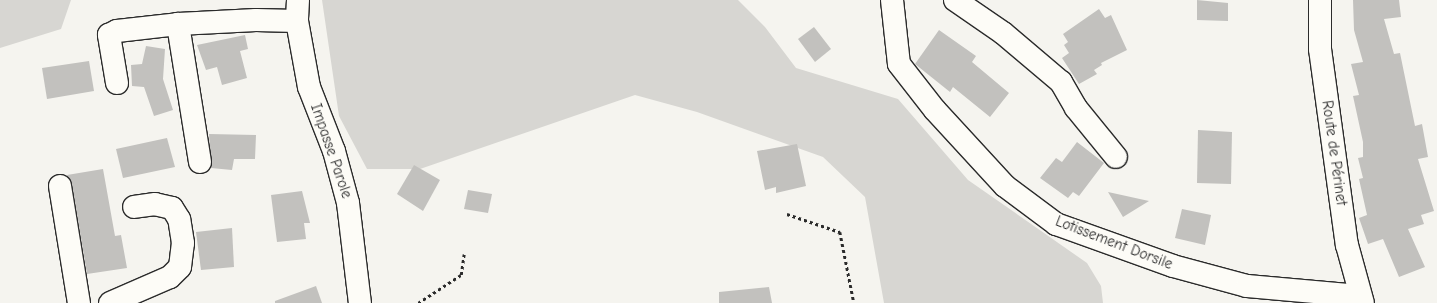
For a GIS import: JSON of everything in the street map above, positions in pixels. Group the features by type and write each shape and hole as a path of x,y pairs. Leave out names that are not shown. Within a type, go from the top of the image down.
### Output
{"street":[{"name":"Impasse Parole","path":"298,0 297,21 309,87 334,151 348,202 360,303"},
{"name":"Lotissement Dorsile","path":"892,0 899,64 935,110 1005,186 1056,224 1173,266 1247,286 1361,300"},
{"path":"955,0 1003,33 1061,82 1076,108 1116,157"},
{"name":"Route de Périnet","path":"1320,0 1321,57 1347,245 1361,300"},
{"path":"117,83 109,35 117,31 178,24 256,20 297,21"},
{"path":"178,24 200,162"},
{"path":"60,186 80,303"},
{"path":"110,303 170,277 180,266 183,243 179,219 172,208 155,204 134,207"}],"path":[{"path":"787,214 840,232 854,303"},
{"path":"418,303 461,275 464,254"}],"shaded area":[{"path":"0,0 71,0 61,29 0,48"},
{"path":"322,0 738,0 765,27 796,68 898,99 968,180 1087,263 1101,286 1103,303 884,303 865,197 823,157 697,112 635,95 420,169 367,169 339,116"}],"building":[{"path":"1197,0 1228,3 1228,21 1197,20"},
{"path":"1353,0 1399,0 1401,17 1384,19 1394,54 1400,53 1415,126 1422,124 1428,157 1418,159 1434,211 1421,215 1424,224 1408,229 1425,267 1399,277 1383,239 1368,244 1359,218 1367,215 1359,179 1363,178 1358,158 1363,157 1363,142 1353,96 1359,95 1351,64 1363,62 1354,30"},
{"path":"1099,9 1105,18 1111,15 1127,50 1101,63 1102,65 1094,70 1097,74 1079,84 1062,58 1069,53 1064,45 1068,42 1063,34"},
{"path":"814,27 831,49 815,62 798,39"},
{"path":"939,30 976,56 972,62 1009,93 990,117 953,87 950,92 915,64"},
{"path":"245,35 248,49 240,51 247,78 222,85 217,67 206,70 197,45"},
{"path":"146,46 165,49 163,79 173,110 154,116 144,87 132,86 131,65 142,64"},
{"path":"89,61 94,91 47,99 42,68"},
{"path":"1198,130 1232,132 1231,184 1197,183"},
{"path":"209,134 256,135 255,159 234,159 232,170 211,168"},
{"path":"167,138 175,167 123,178 116,149"},
{"path":"1077,142 1104,163 1079,196 1073,192 1068,198 1040,178 1056,158 1062,162"},
{"path":"797,144 806,186 776,193 776,187 765,190 757,151"},
{"path":"414,165 440,180 423,211 397,194"},
{"path":"103,169 115,236 121,235 127,268 87,274 72,184 67,175"},
{"path":"468,190 492,194 488,213 464,209"},
{"path":"302,191 310,223 304,223 306,239 277,242 271,195"},
{"path":"1108,192 1149,201 1123,217"},
{"path":"1182,209 1211,215 1205,245 1175,238"},
{"path":"232,228 234,267 201,270 196,232"},
{"path":"316,286 322,303 275,303 275,301"},
{"path":"769,287 772,303 719,303 719,292"}]}
